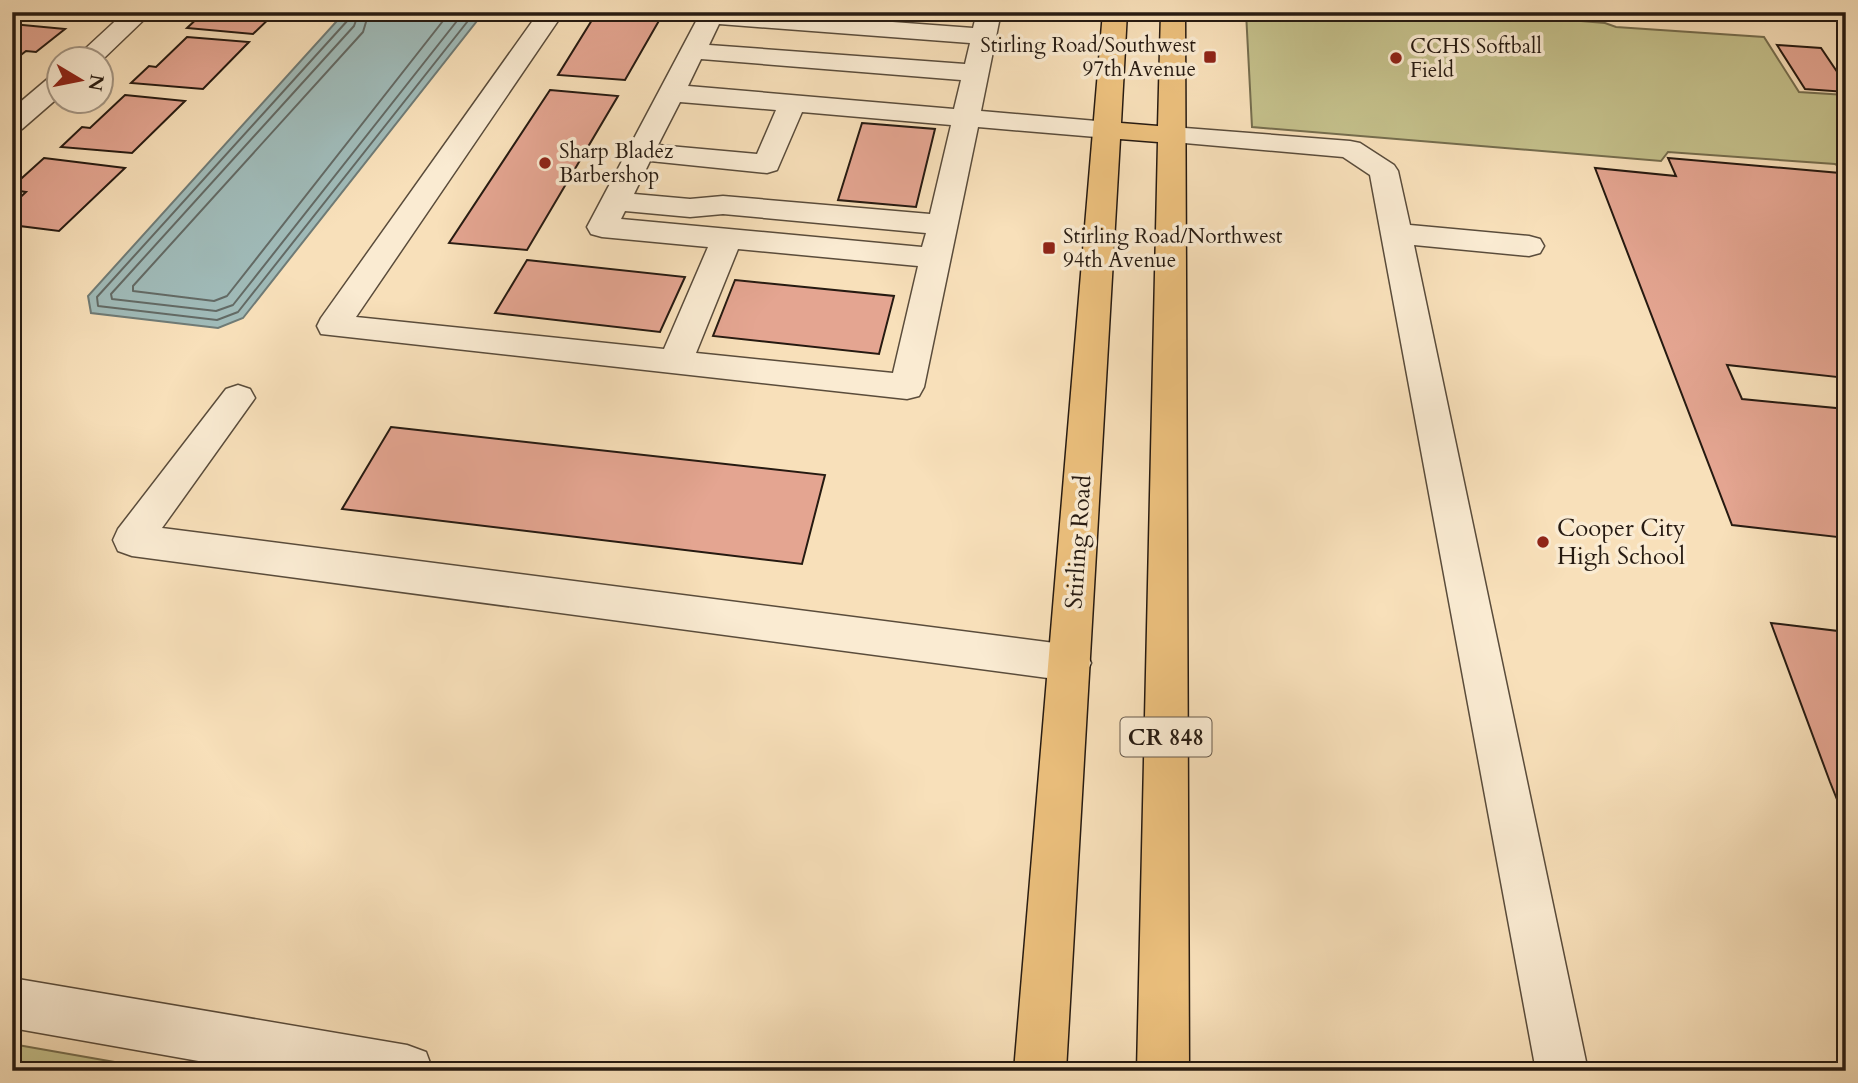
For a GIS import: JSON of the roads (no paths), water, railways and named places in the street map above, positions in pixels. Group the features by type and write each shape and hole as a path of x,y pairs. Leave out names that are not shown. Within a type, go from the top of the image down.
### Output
{"main road":[{"name":"Stirling Road","path":"1040,1071 1115,12"},
{"name":"CR 848","path":"1163,1071 1172,12"},
{"path":"1108,130 1171,135"}],"street":[{"path":"102,46 140,12"},
{"path":"552,12 334,326 907,387 986,24 711,16 602,227 935,258"},
{"path":"693,51 975,73"},
{"path":"671,93 1108,130"},
{"path":"12,123 46,94"},
{"path":"640,152 767,164 792,103"},
{"path":"1171,135 1350,149 1384,171 1562,1071"},
{"path":"615,201 690,208 723,205 942,225"},
{"path":"1397,234 1530,246"},
{"path":"674,363 727,238"},
{"path":"238,398 132,540 1070,663"},
{"path":"12,1003 407,1071"}],"water":[{"path":"345,12 484,12 243,318 218,328 91,313 88,296"}],"place":[{"name":"Stirling Road/Southwest 97th Avenue","path":"1210,57"},
{"name":"CCHS Softball Field","path":"1396,58"},
{"name":"Sharp Bladez Barbershop","path":"545,163"},
{"name":"Stirling Road/Northwest 94th Avenue","path":"1049,248"},
{"name":"Cooper City High School","path":"1543,542"}]}
